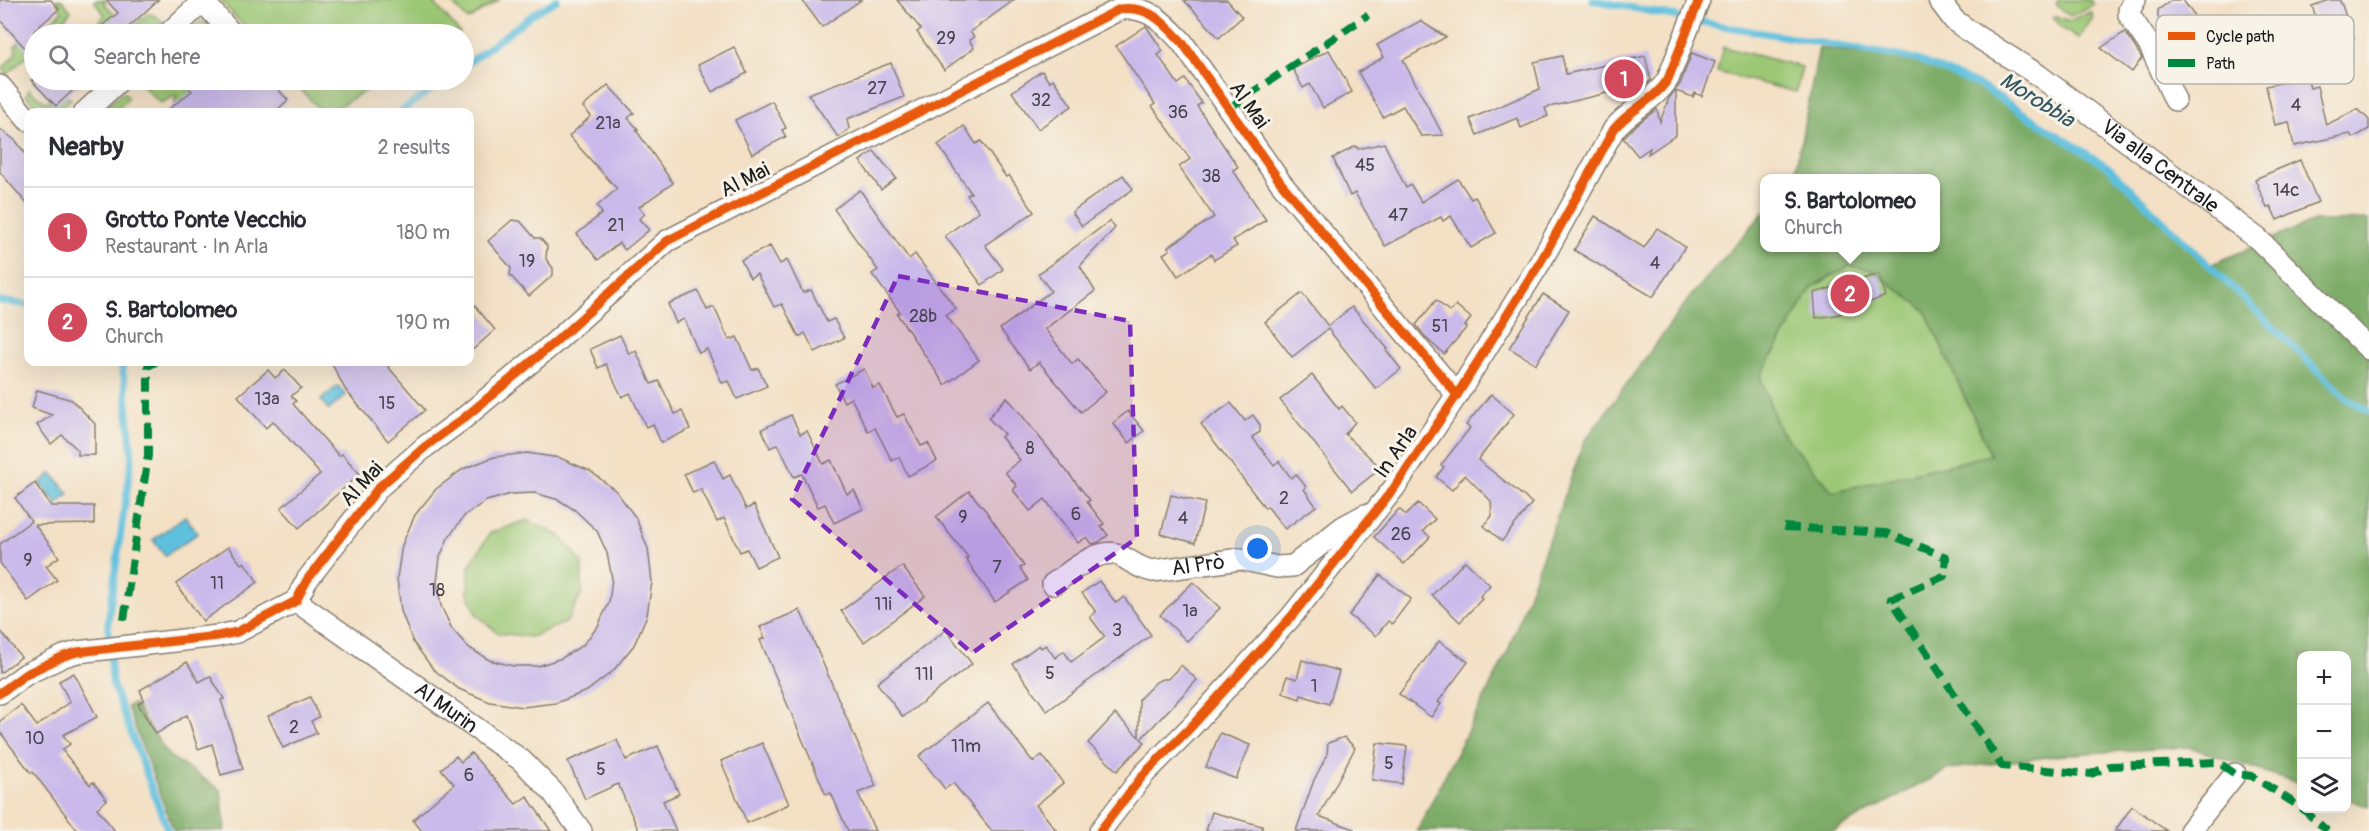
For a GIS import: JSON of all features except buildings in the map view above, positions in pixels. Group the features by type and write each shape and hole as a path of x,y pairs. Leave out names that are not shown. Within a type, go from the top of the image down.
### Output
{"street":[{"name":"In Arla","path":"1100,831 1144,774 1191,727 1285,624 1394,488 1457,395 1541,261 1614,129 1628,113 1663,88 1676,64 1699,0"},
{"name":"Via alla Centrale","path":"1939,0 1960,25 2038,75 2258,239 2369,349"},
{"path":"2135,0 2129,10 2129,15 2156,59"},
{"path":"178,24 202,1 223,24"},
{"name":"Al Mai","path":"296,601 307,580 380,487 426,446 464,418 554,343 667,242 1120,9 1129,7 1146,10 1165,24 1182,42 1281,183 1457,395"},
{"path":"2168,84 2175,100"},
{"path":"0,86 24,115"},
{"path":"89,108 109,90"},
{"name":"Al Prò","path":"1053,584 1105,552 1117,554 1152,571 1240,559 1278,567 1293,566 1343,527 1374,511"},
{"path":"0,693 26,674 64,656 93,649 237,632 296,601"},
{"name":"Al Murin","path":"296,601 521,760 552,791 581,831"},
{"path":"2190,831 2235,774"}],"highlighted area":[{"path":"898,276 1130,321 1137,538 972,653 792,499"}],"green space":[{"path":"56,0 62,0 71,11 60,24 48,24 62,11"},
{"path":"106,0 104,3 124,24 96,24 105,15 94,1"},
{"path":"220,0 435,0 434,3 452,24 242,24"},
{"path":"449,0 499,0 468,20"},
{"path":"2059,0 2090,0 2094,5 2070,16 2058,7 2056,3"},
{"path":"2090,12 2093,17 2079,38 2064,30 2053,17 2069,21"},
{"path":"148,14 156,16 163,22 161,24 135,24"},
{"path":"24,38 24,59 6,75 3,68 16,53 15,46"},
{"path":"1723,47 1802,67 1796,92 1717,72"},
{"path":"1819,48 1915,59 1979,85 2108,167 2210,265 2314,221 2369,220 2369,807 2351,800 2351,651 2297,651 2297,783 2189,747 2072,754 1949,769 1833,831 1417,831 1508,651 1584,442 1691,296 1760,217 1760,252 1940,252 1940,174 1795,174","holes":["1849,266 1872,270 1925,310 1991,455 1833,492 1779,429 1760,377 1812,287"]},
{"path":"30,90 45,102 66,96 71,99 60,108 38,108 26,95"},
{"path":"147,90 187,90 195,98 204,90 211,90 190,108 181,108 174,102 177,95 160,103"},
{"path":"301,90 367,90 336,108 318,108"},
{"path":"124,93 128,97 119,108 104,108"},
{"path":"1849,266 1872,270 1925,310 1991,455 1833,492 1779,429 1760,377 1812,287"},
{"path":"527,520 560,536 582,562 582,593 567,622 531,637 498,633 477,615 468,592 469,566 490,533"},
{"path":"134,704 169,756 221,790 225,831 174,831 127,706"}],"water":[{"path":"338,386 346,395 329,410 321,400"},
{"path":"52,473 69,494 57,504 40,483"},
{"path":"185,516 198,533 165,556 153,540"}],"waterway":[{"name":"Morobbia","path":"474,58 536,12 557,0"},
{"name":"Morobbia","path":"1593,0 1717,25 1915,59 1979,85 2108,167 2347,399 2369,411"},
{"name":"Morobbia","path":"406,108 431,90"},
{"name":"Morobbia","path":"0,301 24,304"},
{"path":"122,366 132,456 108,622 112,683 168,831"}],"marked path":[{"path":"1229,108 1368,15"},
{"path":"124,620 148,455 148,366"},
{"path":"1784,527 1886,533 1946,557 1944,576 1891,599 2002,766 2091,774 2109,766 2218,762 2235,774 2252,776 2297,805"},
{"path":"2307,813 2327,831"}],"cycle path":[{"path":"1100,831 1144,774 1191,727 1291,617 1394,488 1457,395 1541,261 1614,129 1656,93 1668,79 1699,0"},
{"path":"0,693 26,674 64,656 77,652 237,632 296,601 307,580 379,487 554,343 667,241 1120,9 1130,8 1148,13 1162,22 1182,42 1281,183 1457,395"}],"place":[{"name":"Grotto Ponte Vecchio","path":"1624,79"},
{"name":"S. Bartolomeo","path":"1850,294"}]}
